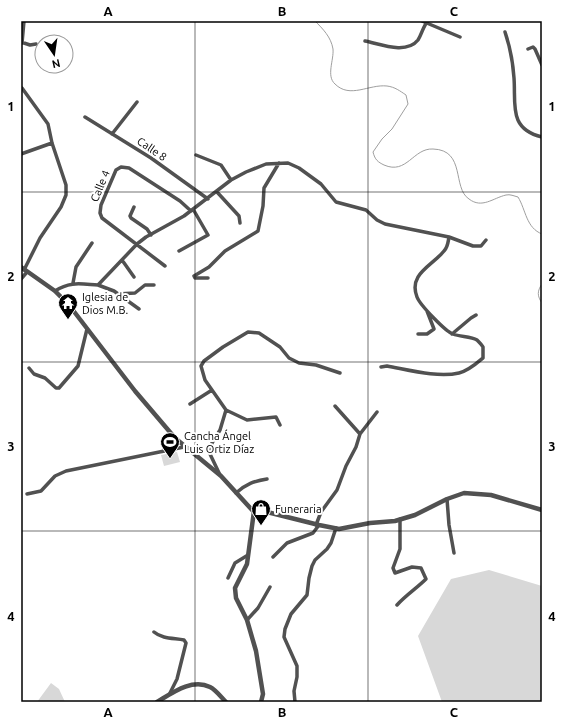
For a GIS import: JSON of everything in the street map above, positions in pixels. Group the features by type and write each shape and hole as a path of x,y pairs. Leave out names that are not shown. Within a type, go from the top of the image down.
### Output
{"street":[{"path":"24,21 22,43 34,44"},
{"path":"365,41 396,49 407,47 417,41 425,22 460,37"},
{"path":"505,32 510,48 514,78 515,112 519,123 526,131 532,135 542,137"},
{"path":"528,49 533,47 535,49 542,66"},
{"path":"21,279 40,238 61,207 66,195 66,185 52,142 48,124 22,88"},
{"path":"112,134 137,102"},
{"name":"Calle 8","path":"85,117 151,158 208,199"},
{"path":"21,154 52,142"},
{"path":"196,155 221,165 232,180"},
{"path":"208,278 195,278 194,276 209,267 225,251 258,231 262,214 264,188 279,163"},
{"path":"98,285 137,244 192,210 232,180 246,172 266,164 288,163 299,168 321,184 336,202 366,210 377,220 385,224 449,237 473,246 481,246 486,240"},
{"name":"Calle 4","path":"165,266 102,218 100,213 101,205 116,170 121,167 129,168 192,210"},
{"path":"216,192 240,216 240,223"},
{"path":"134,207 130,216 131,218 147,230 151,235"},
{"path":"178,251 208,235 192,210"},
{"path":"418,334 427,334 434,329 426,310 418,299 414,288 416,280 422,270 444,252 449,237"},
{"path":"73,283 76,267 92,243"},
{"path":"122,260 134,277"},
{"path":"24,270 55,291 69,305 135,391 165,427 184,447 221,476 254,511 267,512 336,528 400,519 415,515 447,499 464,493 491,495 542,510"},
{"path":"55,291 73,283 98,285 114,291 139,309"},
{"path":"117,294 135,293 145,285 154,285"},
{"path":"381,367 387,366 442,375 460,373 472,367 483,358 483,347 477,340 452,334 426,310"},
{"path":"452,334 476,315"},
{"path":"28,368 34,374 45,378 56,388 59,388 78,366 87,329"},
{"path":"280,426 276,417 247,420 226,410 205,380 201,366 204,361 223,347 248,332 259,333 280,347 289,358 299,363 316,365 340,373"},
{"path":"190,404 212,390"},
{"path":"335,406 360,434"},
{"path":"221,476 210,454 212,443 220,430 226,410"},
{"path":"273,557 287,543 313,533 318,525 321,512 337,490 360,434 377,412"},
{"path":"27,494 41,491 55,476 66,471 184,447"},
{"path":"236,493 244,485 253,481 267,479"},
{"path":"447,499 449,525 454,554"},
{"path":"254,511 246,564 235,588 236,598 247,620 256,651 263,694 261,702"},
{"path":"397,605 406,595 419,587 426,579 421,568 412,568 395,573 393,568 400,549 400,519"},
{"path":"295,702 294,691 297,677 297,666 284,636 285,629 291,614 307,595 309,578 315,560 327,549 336,528"},
{"path":"228,578 235,563 248,555"},
{"path":"247,620 258,608 270,588"},
{"path":"154,632 157,635 184,640 186,642 178,679 170,694"},
{"path":"157,702 190,684 201,684 210,687 226,702"}],"shaded area":[{"name":"Cancha Ángel Luis Ortiz Díaz","path":"177,452 180,462 164,466 161,455"},
{"path":"489,570 542,586 542,702 442,702 418,636 451,579"},
{"path":"51,683 59,689 65,702 37,702"}],"waterway":[{"path":"315,21 326,34 332,45 333,53 331,77 335,84 341,88 353,91 387,86 395,88 406,95 408,104 392,129 382,139 373,152 380,163 392,167 399,167 420,152 433,149 443,151 450,156 454,162 461,187 464,194 469,199 474,202 483,203 506,195 518,197 529,223 533,228 542,234"},
{"path":"542,284 538,294 542,303"}],"place":[{"name":"Iglesia de Dios M.B.","path":"68,320"},
{"name":"Cancha Ángel Luis Ortiz Díaz","path":"170,459"},
{"name":"Funeraria","path":"261,526"}]}
